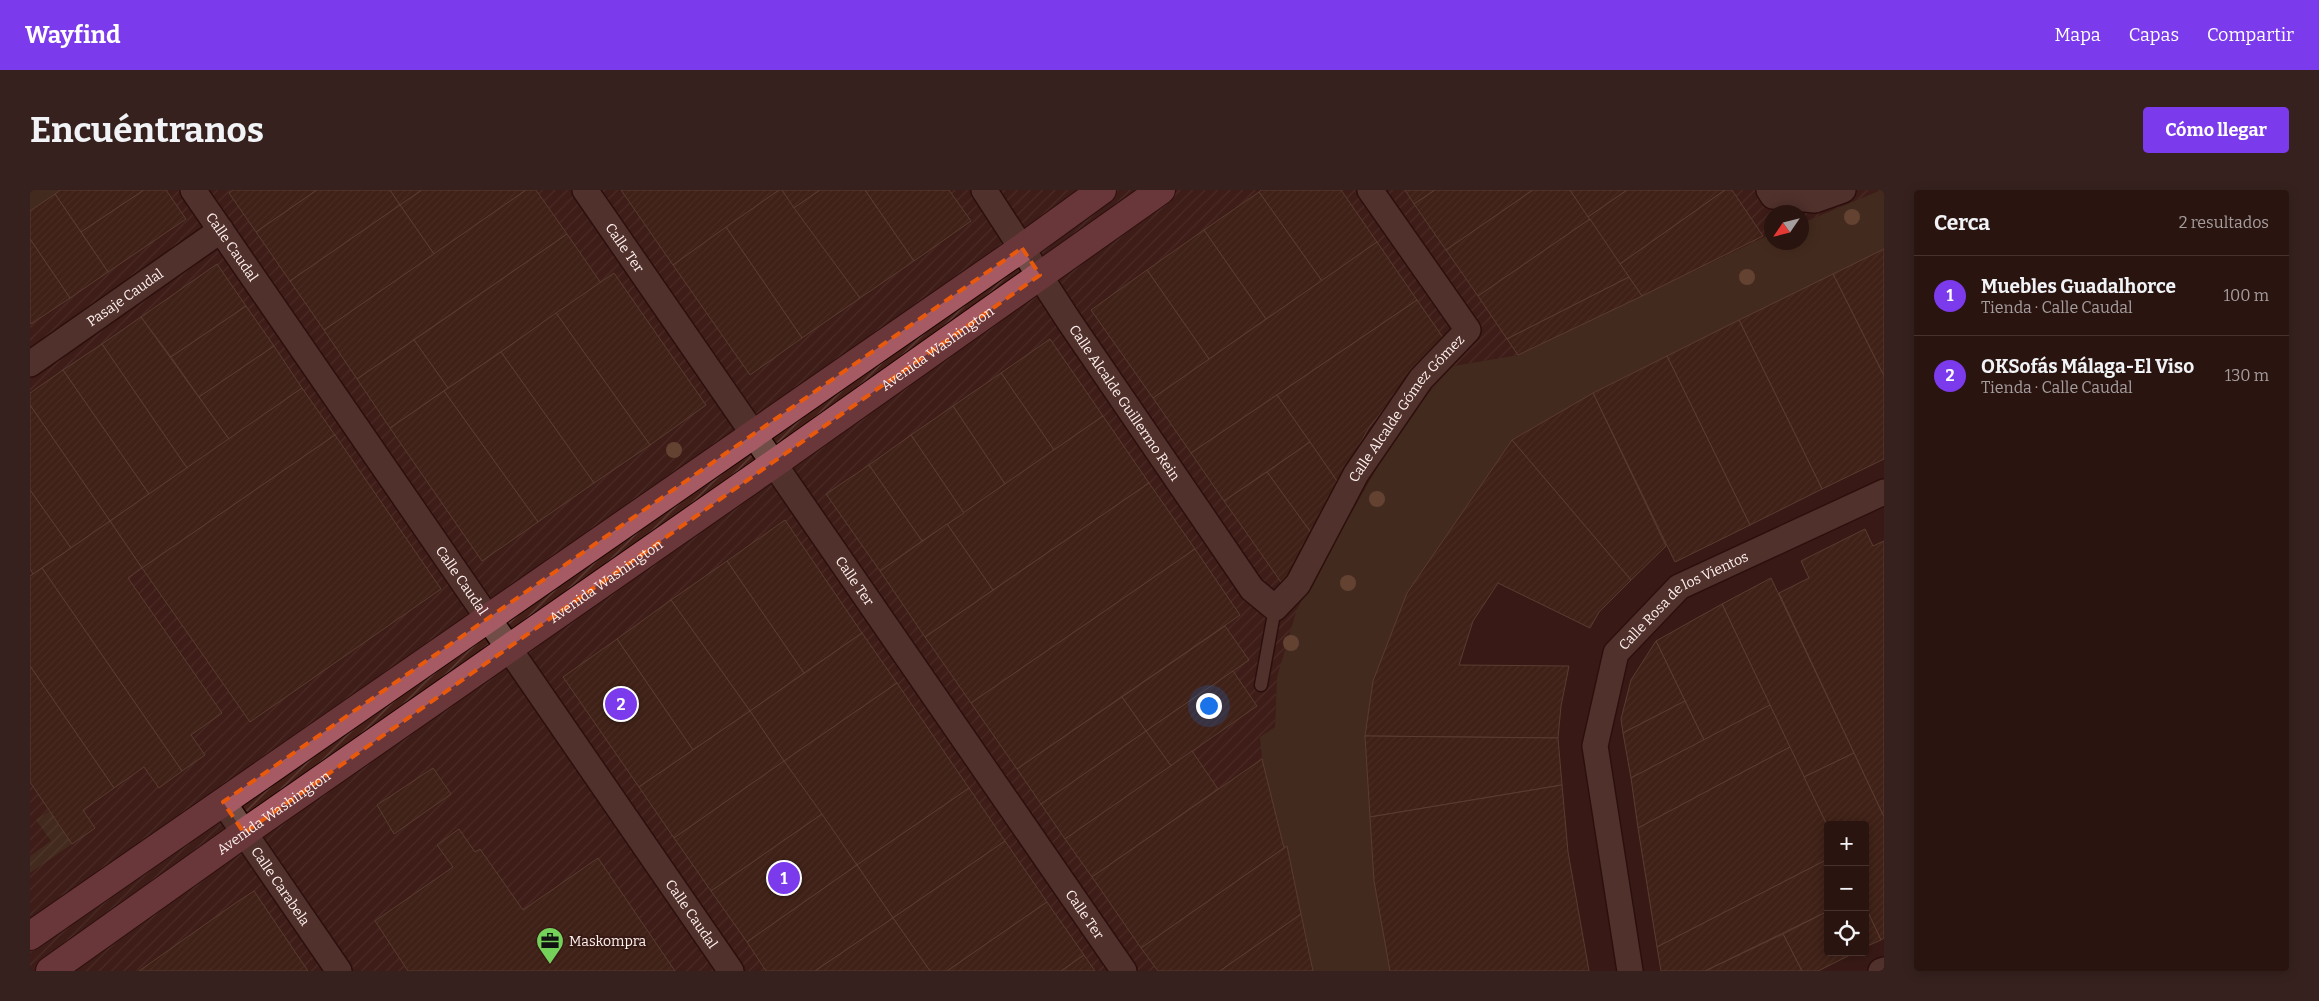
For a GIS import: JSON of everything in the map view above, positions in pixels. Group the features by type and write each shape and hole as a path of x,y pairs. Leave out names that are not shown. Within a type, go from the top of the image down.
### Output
{"main road":[{"path":"30,936 1022,248 1102,190"},
{"name":"Avenida Washington","path":"50,971 1161,190"}],"street":[{"name":"Calle Caudal","path":"193,190 731,971"},
{"name":"Calle Ter","path":"585,190 1124,971"},
{"name":"Calle Alcalde Guillermo Rein","path":"984,190 1069,322 1252,589 1275,608"},
{"name":"Calle Alcalde Gómez Gómez","path":"1275,608 1298,584 1356,474 1421,379 1468,330 1370,190"},
{"path":"1769,190 1773,196 1815,200 1843,190"},
{"name":"Pasaje Caudal","path":"30,364 221,230"},
{"name":"Calle Rosa de los Vientos","path":"1630,971 1594,746 1616,653 1680,587 1884,492"},
{"name":"Calle Carabela","path":"223,802 339,971"}],"lane":[{"path":"1261,684 1275,608"}],"highlighted area":[{"path":"1022,248 1040,275 244,833 223,802"}],"shaded area":[{"path":"30,190 1881,190 1809,220 1809,205 1764,205 1764,237 1518,355 1453,366 1423,399 1383,457 1331,547 1277,677 1275,727 1260,737 1262,759 1284,848 1287,846 1313,971 30,971"},
{"path":"30,190 60,190 30,211"},
{"path":"1884,190 1884,249 1593,393 1512,440 1407,593 1373,681 1365,736 1374,881 1390,971 1313,971 1287,846 1284,848 1262,759 1260,737 1275,727 1277,677 1297,609 1383,457 1423,399 1453,366 1518,355 1764,237 1764,250 1809,250 1809,220"},
{"path":"50,811 72,844 30,873 30,856 51,841 36,820"}],"building":[{"path":"60,190 144,190 81,232 55,194"},
{"path":"144,190 166,190 186,219 108,272 81,232"},
{"path":"233,190 317,190 256,232 229,193"},
{"path":"317,190 390,190 400,205 290,281 256,232"},
{"path":"390,190 422,190 400,205"},
{"path":"422,190 526,190 434,254 400,205"},
{"path":"526,190 536,190 567,234 357,379 324,330"},
{"path":"621,190 779,190 673,265"},
{"path":"779,190 782,190 860,298 802,338 726,227"},
{"path":"782,190 820,190 794,208"},
{"path":"820,190 865,190 914,261 860,298 794,208"},
{"path":"865,190 949,190 971,221 914,261"},
{"path":"1261,190 1341,190 1377,242 1322,281 1259,192"},
{"path":"1405,190 1435,190 1414,204"},
{"path":"1435,190 1533,190 1446,250 1414,204"},
{"path":"1533,190 1570,190 1590,219 1478,296 1446,250"},
{"path":"1570,190 1627,190 1588,217"},
{"path":"1627,190 1725,190 1620,264 1588,217"},
{"path":"1725,190 1732,190 1763,236 1642,296 1620,264"},
{"path":"1259,192 1322,281 1266,319 1204,230"},
{"path":"55,194 108,272 70,298 30,239 30,211"},
{"path":"400,205 434,254 324,330 290,281"},
{"path":"1590,219 1629,277 1507,339 1478,296"},
{"path":"726,227 802,338 750,375 673,265"},
{"path":"1204,230 1266,319 1209,359 1147,270"},
{"path":"567,234 601,283 448,388 414,340"},
{"path":"30,239 70,298 31,324 30,322"},
{"path":"1377,242 1417,300 1191,453 1153,398"},
{"path":"1884,249 1884,376 1833,274"},
{"path":"217,264 246,306 171,357 141,317"},
{"path":"1147,270 1209,359 1153,398 1091,310"},
{"path":"614,273 706,405 650,445 556,313"},
{"path":"1833,274 1884,376 1884,459 1822,489 1739,320"},
{"path":"1629,277 1642,296 1518,355 1507,339"},
{"path":"1417,300 1444,339 1405,382 1368,429 1339,484 1277,395"},
{"path":"246,306 274,346 199,397 171,357"},
{"path":"556,313 650,445 594,483 501,352"},
{"path":"141,317 229,439 187,468 102,344"},
{"path":"1739,320 1822,489 1750,525 1667,356"},
{"path":"1050,339 1103,416 1054,450 1001,373"},
{"path":"414,340 448,388 390,428 357,379"},
{"path":"102,344 187,468 149,494 63,370"},
{"path":"274,346 302,388 229,439 199,397"},
{"path":"501,352 594,483 538,522 444,391"},
{"path":"1667,356 1750,525 1675,562 1593,393"},
{"path":"63,370 149,494 110,521 30,405 30,393"},
{"path":"1001,373 1054,450 1005,484 953,406"},
{"path":"302,388 335,435 142,568 110,521"},
{"path":"444,391 538,522 482,561 390,428"},
{"path":"1593,393 1666,546 1631,580 1512,440"},
{"path":"1277,395 1310,442 1224,501 1191,453"},
{"path":"30,405 110,521 71,548 30,490"},
{"path":"953,406 1005,484 964,513 911,435"},
{"path":"1103,416 1149,483 993,590 947,524"},
{"path":"335,435 441,589 250,722 142,568"},
{"path":"911,435 964,513 922,541 869,465"},
{"path":"1512,440 1631,580 1599,612 1590,628 1498,583 1473,621 1459,665 1569,666 1561,706 1558,738 1365,736 1373,681 1407,593"},
{"path":"1310,442 1339,484 1312,534 1267,472"},
{"path":"869,465 922,541 880,571 826,494"},
{"path":"1267,472 1312,534 1288,579 1281,582 1224,501"},
{"path":"1149,483 1195,549 971,703 925,637"},
{"path":"30,490 71,548 33,574 30,569"},
{"path":"785,520 862,633 804,673 727,561"},
{"path":"110,521 142,568 128,578 222,713 191,735 205,755 182,771 42,568"},
{"path":"947,524 993,590 925,637 880,571"},
{"path":"1865,529 1873,546 1884,541 1884,817 1779,593 1809,578 1801,561"},
{"path":"1195,549 1240,615 1017,769 971,703"},
{"path":"727,561 804,673 750,711 671,600"},
{"path":"42,568 182,771 159,788 144,767 114,788 30,666 30,576"},
{"path":"1771,578 1854,753 1804,777 1722,604"},
{"path":"671,600 750,711 693,750 617,639"},
{"path":"1722,604 1770,705 1704,740 1656,641"},
{"path":"1225,626 1249,660 1146,731 1122,697"},
{"path":"862,633 897,683 784,761 750,711"},
{"path":"617,639 693,750 639,787 563,677"},
{"path":"1656,641 1685,701 1623,733 1621,719 1631,680"},
{"path":"30,666 114,788 83,810 95,828 72,844 30,782"},
{"path":"1233,671 1257,706 1171,766 1146,731"},
{"path":"897,683 969,788 857,865 784,761"},
{"path":"1122,697 1146,731 1041,804 1017,769"},
{"path":"1685,701 1704,740 1631,778 1623,733"},
{"path":"1770,705 1790,747 1638,828 1631,778"},
{"path":"750,711 784,761 674,838 639,787"},
{"path":"1146,731 1171,766 1065,839 1041,804"},
{"path":"1365,736 1558,738 1562,785 1370,817"},
{"path":"1790,747 1825,821 1824,861 1657,947 1638,828"},
{"path":"1192,751 1218,789 1092,877 1065,839"},
{"path":"1854,753 1884,817 1884,938 1881,940 1869,914 1869,821 1825,821 1804,777"},
{"path":"1262,759 1284,848 1141,948 1092,877"},
{"path":"784,761 822,814 711,891 674,838"},
{"path":"433,768 451,794 394,834 377,805"},
{"path":"1562,785 1568,852 1589,971 1390,971 1374,881 1370,817"},
{"path":"969,788 1005,841 893,918 857,865"},
{"path":"822,814 857,865 747,942 711,891"},
{"path":"459,829 475,852 480,849 523,910 598,858 675,971 408,971 375,921 453,867 437,845"},
{"path":"1005,841 1047,902 947,971 930,971 893,918"},
{"path":"1287,846 1301,914 1220,971 1158,971 1141,948"},
{"path":"1824,861 1824,913 1705,971 1661,971 1657,947"},
{"path":"857,865 893,918 815,971 766,971 747,942"},
{"path":"254,891 308,971 139,971 237,902"},
{"path":"1047,902 1084,955 1061,971 947,971"},
{"path":"1824,913 1824,956 1848,956 1818,971 1802,971 1783,934"},
{"path":"1301,914 1313,971 1220,971"},
{"path":"1869,914 1881,940 1869,945"},
{"path":"893,918 930,971 815,971"},
{"path":"1783,934 1802,971 1705,971"},
{"path":"1084,955 1095,971 1061,971"}],"place":[{"name":"OKSofás Málaga-El Viso","path":"621,704"},
{"name":"Muebles Guadalhorce","path":"784,878"},
{"name":"Maskompra","path":"550,965"}]}
